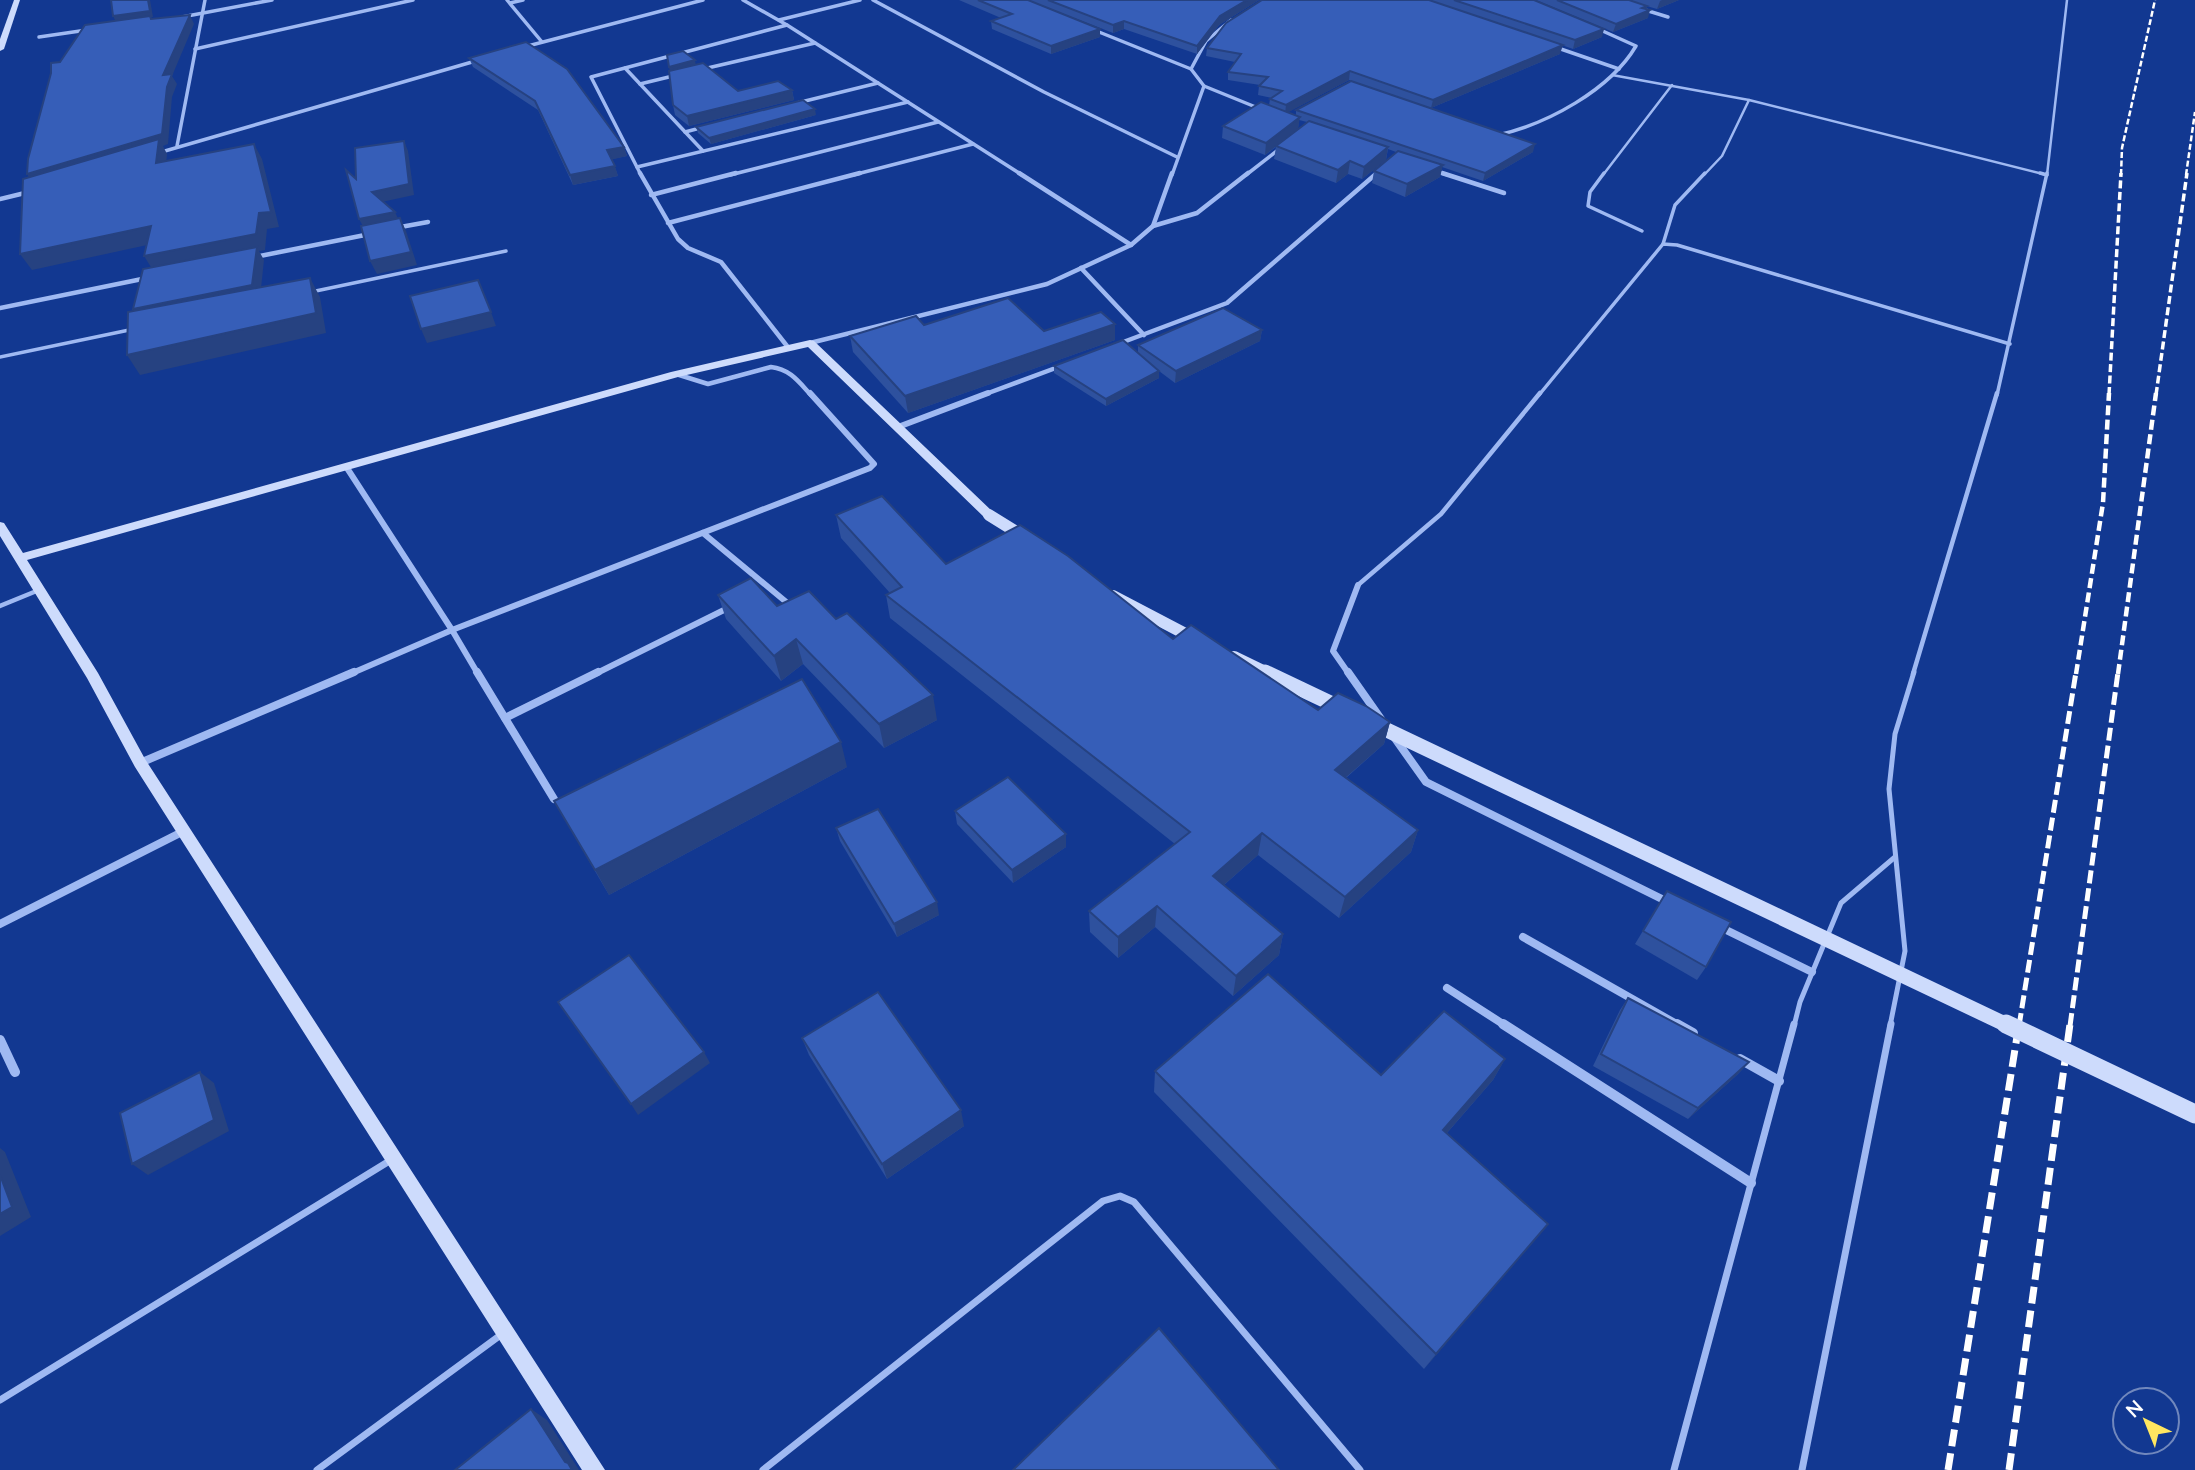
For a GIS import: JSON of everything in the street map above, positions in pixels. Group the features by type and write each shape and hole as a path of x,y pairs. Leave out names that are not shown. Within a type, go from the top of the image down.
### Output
{"main road":[{"path":"0,49 18,0"},
{"path":"21,558 347,468 675,373 810,343 989,515 1040,548"},
{"path":"0,527 93,676 140,762 594,1470"},
{"path":"1096,587 1192,637 2195,1114"}],"street":[{"path":"177,146 205,0"},
{"path":"175,18 272,0"},
{"path":"195,49 413,0"},
{"path":"508,2 523,0"},
{"path":"516,50 703,0"},
{"path":"743,0 787,25 1131,245"},
{"path":"779,20 860,0"},
{"path":"873,0 1044,92 1177,157"},
{"path":"508,2 542,42"},
{"path":"1636,7 1668,17"},
{"path":"1191,69 1206,41 1232,19"},
{"path":"787,25 590,77 651,195 682,244 721,262 787,346"},
{"path":"1495,135 1513,132 1557,112 1593,91 1619,69 1636,46 1595,28"},
{"path":"39,37 94,29"},
{"path":"1093,30 1191,69 1204,86 1274,114"},
{"path":"694,71 815,43"},
{"path":"1544,44 1619,69"},
{"path":"152,155 490,57"},
{"path":"625,68 703,151"},
{"path":"640,84 681,74"},
{"path":"788,106 878,83"},
{"path":"1153,226 1204,86"},
{"path":"637,167 908,102"},
{"path":"651,195 938,122"},
{"path":"685,132 711,125"},
{"path":"668,222 974,144"},
{"path":"810,343 1047,284 1131,245 1153,226 1196,213 1285,145"},
{"path":"1105,349 1227,303 1384,167"},
{"path":"1431,169 1504,193"},
{"path":"0,199 35,190"},
{"path":"387,230 428,222"},
{"path":"254,257 374,233"},
{"path":"1081,268 1144,335"},
{"path":"0,308 160,275"},
{"path":"898,428 1066,364"},
{"path":"140,762 452,629 870,468 874,464 792,374 780,368 771,367 708,384 675,373"},
{"path":"347,468 452,629 554,799"},
{"path":"703,533 799,613"},
{"path":"1358,585 1333,652 1426,782 1677,906"},
{"path":"756,594 768,588"},
{"path":"505,719 743,600"},
{"path":"0,924 184,831"},
{"path":"1714,924 1812,972"},
{"path":"1523,937 1706,1040"},
{"path":"1447,988 1751,1183"},
{"path":"0,1040 15,1072"},
{"path":"1730,1054 1779,1081"}],"lane":[{"path":"1802,1470 1905,951 1889,789 1895,734 2010,344 2047,175 2067,0"},
{"path":"1612,75 1749,100 2047,175"},
{"path":"1642,231 1588,206 1590,192 1672,85"},
{"path":"1358,585 1441,514 1663,244 1675,205 1722,156 1749,100"},
{"path":"1663,244 1677,245 2010,344"},
{"path":"301,294 506,251"},
{"path":"0,357 137,328"},
{"path":"0,606 39,590"},
{"path":"1674,1470 1800,1002 1842,903 1895,857"},
{"path":"0,1400 394,1159"},
{"path":"763,1470 1103,1201 1120,1196 1134,1202 1360,1470"},
{"path":"317,1470 505,1332"}],"building":[{"path":"111,0 148,0 150,11 113,16"},
{"path":"978,0 1028,0 1100,29 1051,46 991,21 1012,14"},
{"path":"1048,0 1247,0 1220,16 1197,46 1124,21 1113,25"},
{"path":"1262,0 1429,0 1563,45 1433,100 1350,71 1286,105 1270,99 1282,91 1259,86 1268,77 1228,72 1241,54 1207,48 1226,23"},
{"path":"1454,0 1534,0 1604,29 1575,40"},
{"path":"1557,0 1629,0 1647,6 1642,8 1650,10 1616,24"},
{"path":"190,15 163,75 172,74 167,87 162,134 27,174 28,159 51,73 51,63 60,62 85,25 150,16 151,19"},
{"path":"526,42 567,69 624,147 607,150 615,166 570,175 535,101 469,58"},
{"path":"683,51 695,60 669,67 667,55"},
{"path":"703,63 738,91 778,81 792,90 687,116 673,105 669,71"},
{"path":"1351,81 1535,144 1485,173 1296,110"},
{"path":"803,100 815,109 709,138 696,127"},
{"path":"1261,102 1300,117 1266,143 1223,126"},
{"path":"1309,121 1388,147 1364,167 1350,161 1338,170 1276,146"},
{"path":"159,139 156,163 254,144 271,212 259,213 256,234 144,256 151,226 20,254 23,179"},
{"path":"404,141 409,184 372,192 395,212 359,219 346,170 356,179 355,148"},
{"path":"1398,151 1443,165 1407,184 1374,171"},
{"path":"400,218 411,252 370,261 361,226"},
{"path":"257,247 252,285 133,309 143,269"},
{"path":"310,278 316,313 127,355 128,312"},
{"path":"478,280 491,312 421,329 410,296"},
{"path":"1008,298 1044,331 1101,312 1115,324 905,396 850,336 916,316 924,325"},
{"path":"1223,308 1262,330 1176,371 1138,345"},
{"path":"1123,340 1159,371 1106,399 1054,366"},
{"path":"882,496 946,564 1020,525 1068,556 1173,639 1191,625 1318,710 1338,693 1366,706 1390,722 1335,770 1418,830 1345,897 1262,833 1213,876 1283,934 1236,976 1157,906 1118,937 1089,911 1190,832 886,595 902,587 836,515"},
{"path":"751,578 777,606 809,591 836,619 847,613 933,695 879,724 796,639 774,656 718,595"},
{"path":"802,679 841,742 595,870 554,801"},
{"path":"1008,777 1066,834 1012,870 955,811"},
{"path":"878,809 937,902 894,924 836,828"},
{"path":"1667,891 1731,922 1706,967 1643,931"},
{"path":"629,955 704,1052 631,1104 558,1002"},
{"path":"1268,974 1381,1075 1444,1011 1505,1059 1443,1130 1548,1224 1436,1354 1155,1071"},
{"path":"878,992 961,1110 882,1164 802,1038"},
{"path":"1628,998 1749,1062 1698,1108 1601,1054"},
{"path":"200,1072 214,1120 132,1164 120,1113"},
{"path":"0,1175 12,1207 0,1214"},
{"path":"1159,1328 1279,1470 1013,1470"},
{"path":"531,1409 572,1470 455,1470"}],"railway":[{"path":"2121,175 2122,148 2155,0"},
{"path":"2186,175 2195,112"},
{"path":"2109,395 2121,173"},
{"path":"2156,395 2187,173"},
{"path":"2076,674 2103,503 2109,393"},
{"path":"2118,674 2156,393"},
{"path":"2019,1026 2076,672"},
{"path":"2070,1026 2118,672"},
{"path":"1948,1470 2019,1024"},
{"path":"2009,1470 2070,1024"}]}
